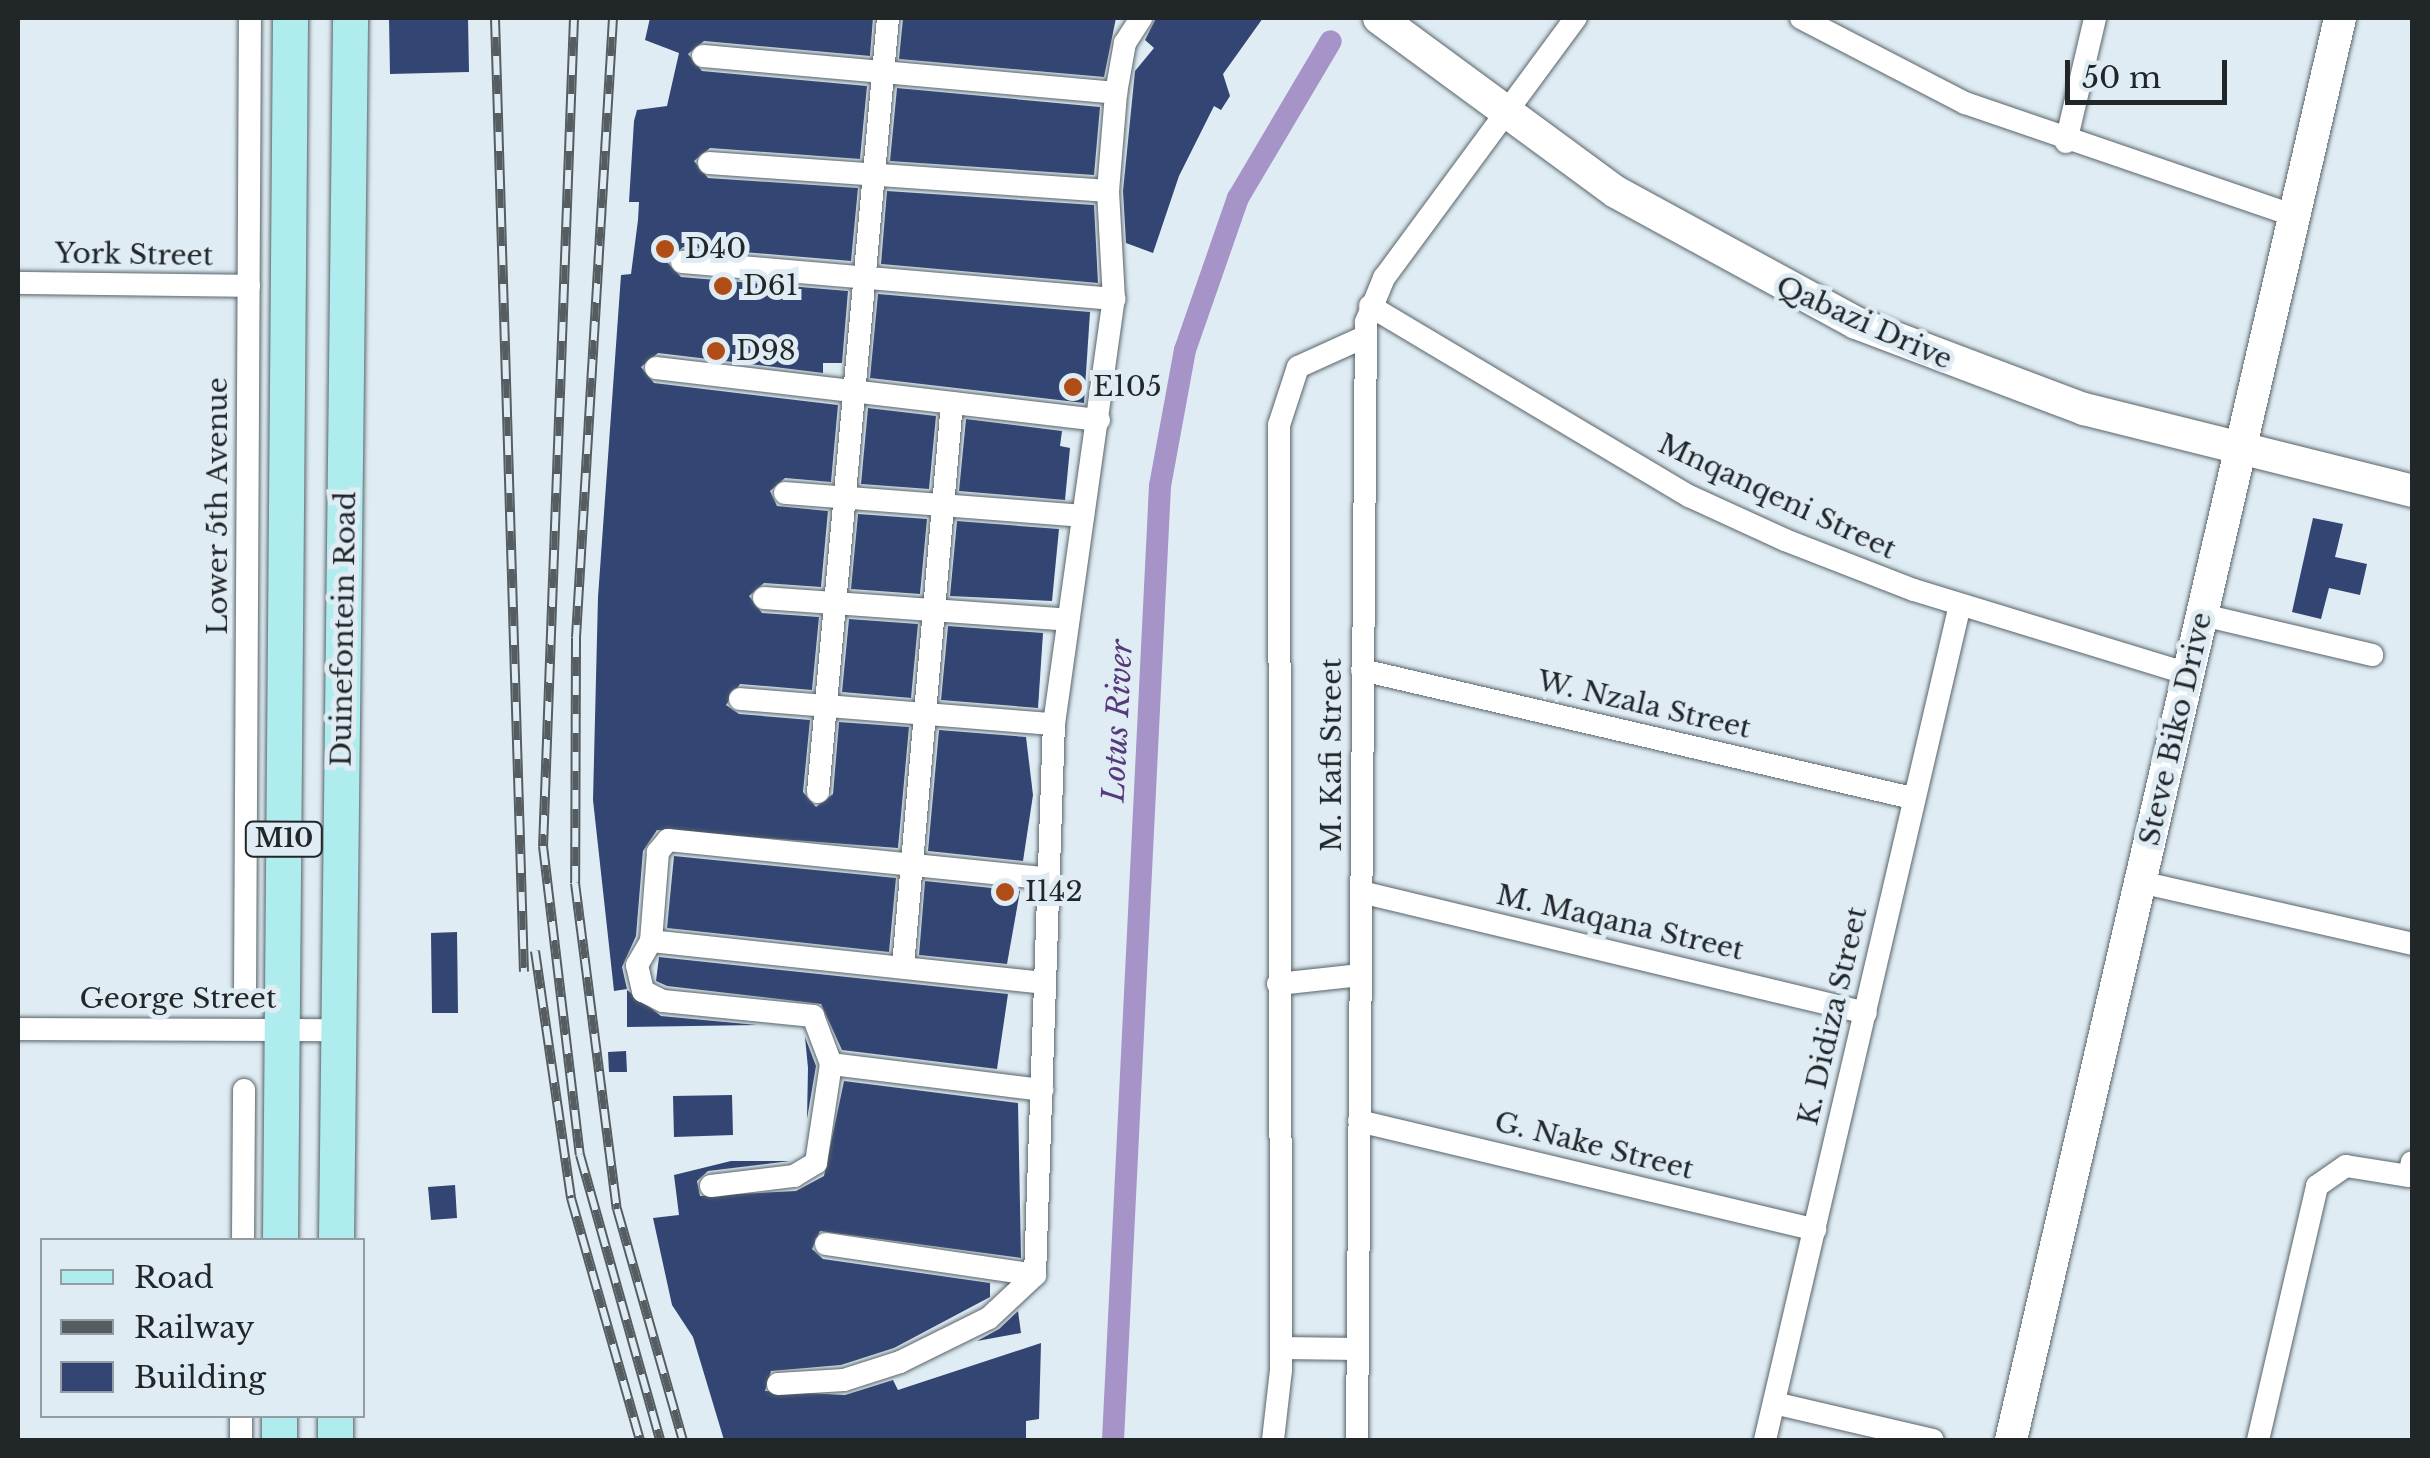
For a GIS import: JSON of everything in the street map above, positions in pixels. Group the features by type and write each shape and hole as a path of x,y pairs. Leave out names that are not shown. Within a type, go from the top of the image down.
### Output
{"main road":[{"name":"Duinefontein Road","path":"280,1238 290,18"},
{"name":"Duinefontein Road","path":"336,1238 350,18"},
{"name":"Qabazi Drive","path":"1379,18 1504,112 1688,236 1856,324 2000,382 2242,451 2412,491"},
{"name":"Steve Biko Drive","path":"2011,1440 2340,18"}],"street":[{"name":"Lower 5th Avenue","path":"245,994 250,18"},
{"path":"818,792 861,280 888,18"},
{"path":"778,1384 844,1380 900,1362 976,1326 1035,1275 1042,1090 1042,878 1054,724 1114,300 1108,191 1116,93 1125,43 1141,18"},
{"name":"M. Kafi Street","path":"1357,1440 1364,337 1370,306 1504,112 1576,18"},
{"path":"1801,18 1965,103 2066,142 2295,216"},
{"path":"2066,142 2095,18"},
{"path":"703,56 1116,93"},
{"path":"708,163 874,180 1108,191"},
{"path":"682,262 1114,300"},
{"name":"York Street","path":"18,283 249,286"},
{"name":"Mnqanqeni Street","path":"1370,306 1689,496 1960,605 2189,674"},
{"path":"1273,1440 1281,1348 1278,425 1298,367 1364,337"},
{"path":"656,368 1099,420"},
{"path":"903,966 916,863 952,402"},
{"path":"785,493 1083,516"},
{"path":"764,598 1068,620"},
{"name":"K. Didiza Street","path":"1766,1440 1912,798 1960,605"},
{"path":"2203,615 2372,655"},
{"name":"W. Nzala Street","path":"1362,670 1912,798"},
{"path":"740,699 1054,724"},
{"path":"711,1186 794,1176 816,1164 831,1064 821,1022 804,1011 651,998 637,965 651,941 658,852 668,840 1042,878"},
{"path":"2140,882 2412,944"},
{"name":"M. Maqana Street","path":"1361,892 1866,1013"},
{"path":"651,941 1042,983"},
{"path":"1278,984 1361,975"},
{"name":"George Street","path":"18,1029 338,1030"},
{"path":"831,1064 1042,1090"},
{"path":"243,1238 244,1090"},
{"name":"G. Nake Street","path":"1359,1121 1815,1230"},
{"path":"2258,1440 2318,1186 2346,1166 2411,1172"},
{"path":"826,1244 1035,1275"},
{"path":"1281,1348 1358,1348"},
{"path":"1774,1403 1933,1440"}],"building":[{"path":"389,18 468,18 469,72 390,74"},
{"path":"650,18 873,18 870,56 704,41 688,54 702,71 867,86 860,159 710,148 694,161 708,178 858,188 851,261 683,247 667,262 681,277 848,291 842,363 823,363 823,373 658,353 641,367 654,383 838,405 831,482 785,478 770,491 777,506 828,511 821,587 764,583 749,596 762,613 819,617 812,690 740,684 726,705 739,714 810,720 803,792 816,807 833,794 839,722 909,727 898,848 657,830 643,851 636,936 622,967 627,989 614,991 593,800 598,597 621,275 631,274 638,220 639,202 629,202 634,121 637,110 667,106 679,53 645,40"},
{"path":"903,18 1116,18 1104,77 899,59"},
{"path":"1156,18 1263,18 1223,74 1230,96 1221,110 1214,106 1179,176 1153,253 1126,243 1123,191 1135,71 1154,48 1145,40"},
{"path":"897,88 1100,107 1094,175 890,161"},
{"path":"887,191 1094,205 1098,283 881,264"},
{"path":"878,294 1090,312 1084,403 870,378"},
{"path":"868,408 936,416 929,489 861,484"},
{"path":"966,419 1062,431 1060,446 1070,448 1065,500 959,491"},
{"path":"858,514 927,519 920,594 851,589"},
{"path":"2313,518 2343,524 2335,557 2367,564 2360,595 2329,588 2321,619 2292,612"},
{"path":"957,521 1059,529 1052,601 950,596"},
{"path":"849,619 918,624 911,698 842,692"},
{"path":"948,626 1043,633 1038,708 941,700"},
{"path":"939,730 1026,737 1033,795 1023,861 928,851"},
{"path":"674,856 896,878 889,952 667,928"},
{"path":"925,881 1020,891 1007,964 919,955"},
{"path":"457,932 458,1013 432,1013 431,933"},
{"path":"659,957 1008,994 997,1069 842,1050 821,1004 667,986 656,981"},
{"path":"627,990 661,1016 757,1025 627,1027"},
{"path":"805,1037 816,1066 807,1119 808,1068"},
{"path":"626,1051 627,1072 609,1072 608,1052"},
{"path":"844,1081 1018,1103 1021,1258 820,1231 812,1249 823,1259 990,1283 990,1297 894,1348 841,1365 771,1371 765,1391 845,1395 893,1380 898,1390 1041,1343 1039,1419 1026,1421 1026,1440 724,1440 693,1337 672,1305 653,1218 679,1215 674,1175 731,1161 790,1161 708,1171 697,1181 700,1196 796,1191 824,1176"},
{"path":"732,1095 733,1135 674,1137 673,1096"},
{"path":"455,1185 457,1218 431,1220 428,1187"},
{"path":"1018,1311 1021,1333 977,1341 999,1329"}],"waterway":[{"name":"Lotus River","path":"1113,1440 1160,486 1185,350 1238,198 1331,41"}],"railway":[{"path":"495,18 524,972"},
{"path":"574,18 543,846 580,1155 660,1440"},
{"path":"613,18 576,638 575,883 617,1209 683,1440"},
{"path":"535,951 571,1198 640,1440"}],"place":[{"name":"D40","path":"665,249"},
{"name":"D61","path":"723,286"},
{"name":"D98","path":"716,351"},
{"name":"E105","path":"1073,387"},
{"name":"I142","path":"1005,892"}]}
